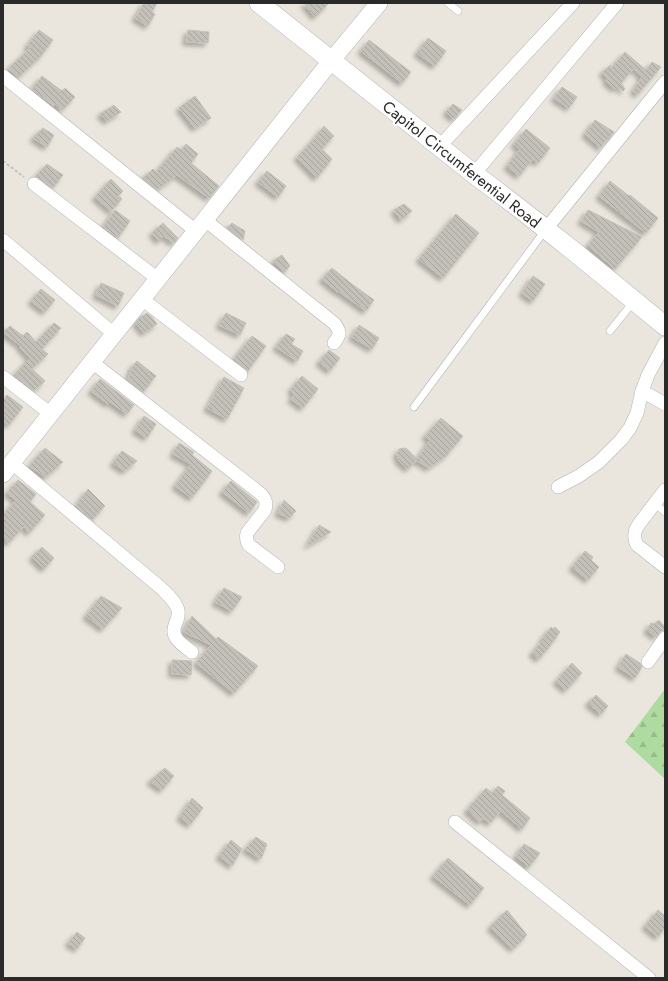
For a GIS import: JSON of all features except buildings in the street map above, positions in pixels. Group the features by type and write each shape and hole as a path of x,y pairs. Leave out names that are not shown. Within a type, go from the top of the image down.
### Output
{"main road":[{"name":"Capitol Circumferential Road","path":"259,3 439,147 546,229 665,326"}],"street":[{"path":"192,652 177,641 174,635 178,609 161,588 7,469 331,61 379,3"},
{"path":"439,147 573,3"},
{"path":"474,174 617,3"},
{"path":"3,76 200,226 335,324 340,333 334,343"},
{"path":"546,229 665,82"},
{"path":"34,184 158,279"},
{"path":"3,240 114,334"},
{"path":"142,299 241,375"},
{"path":"558,487 579,476 599,462 621,440 630,428 648,375 661,358 665,343"},
{"path":"92,362 265,498 266,506 247,533 246,542 249,546 278,567"},
{"path":"3,378 51,414"},
{"path":"642,391 665,404"},
{"path":"665,490 660,508 639,524 634,534 636,545 665,567"},
{"path":"648,662 665,638"},
{"path":"455,822 649,978"}],"lane":[{"path":"448,3 458,10"},
{"path":"414,407 546,229"},
{"path":"610,331 635,301"}],"path":[{"path":"3,161 34,184"}],"green space":[{"path":"665,689 665,779 625,742"}]}
